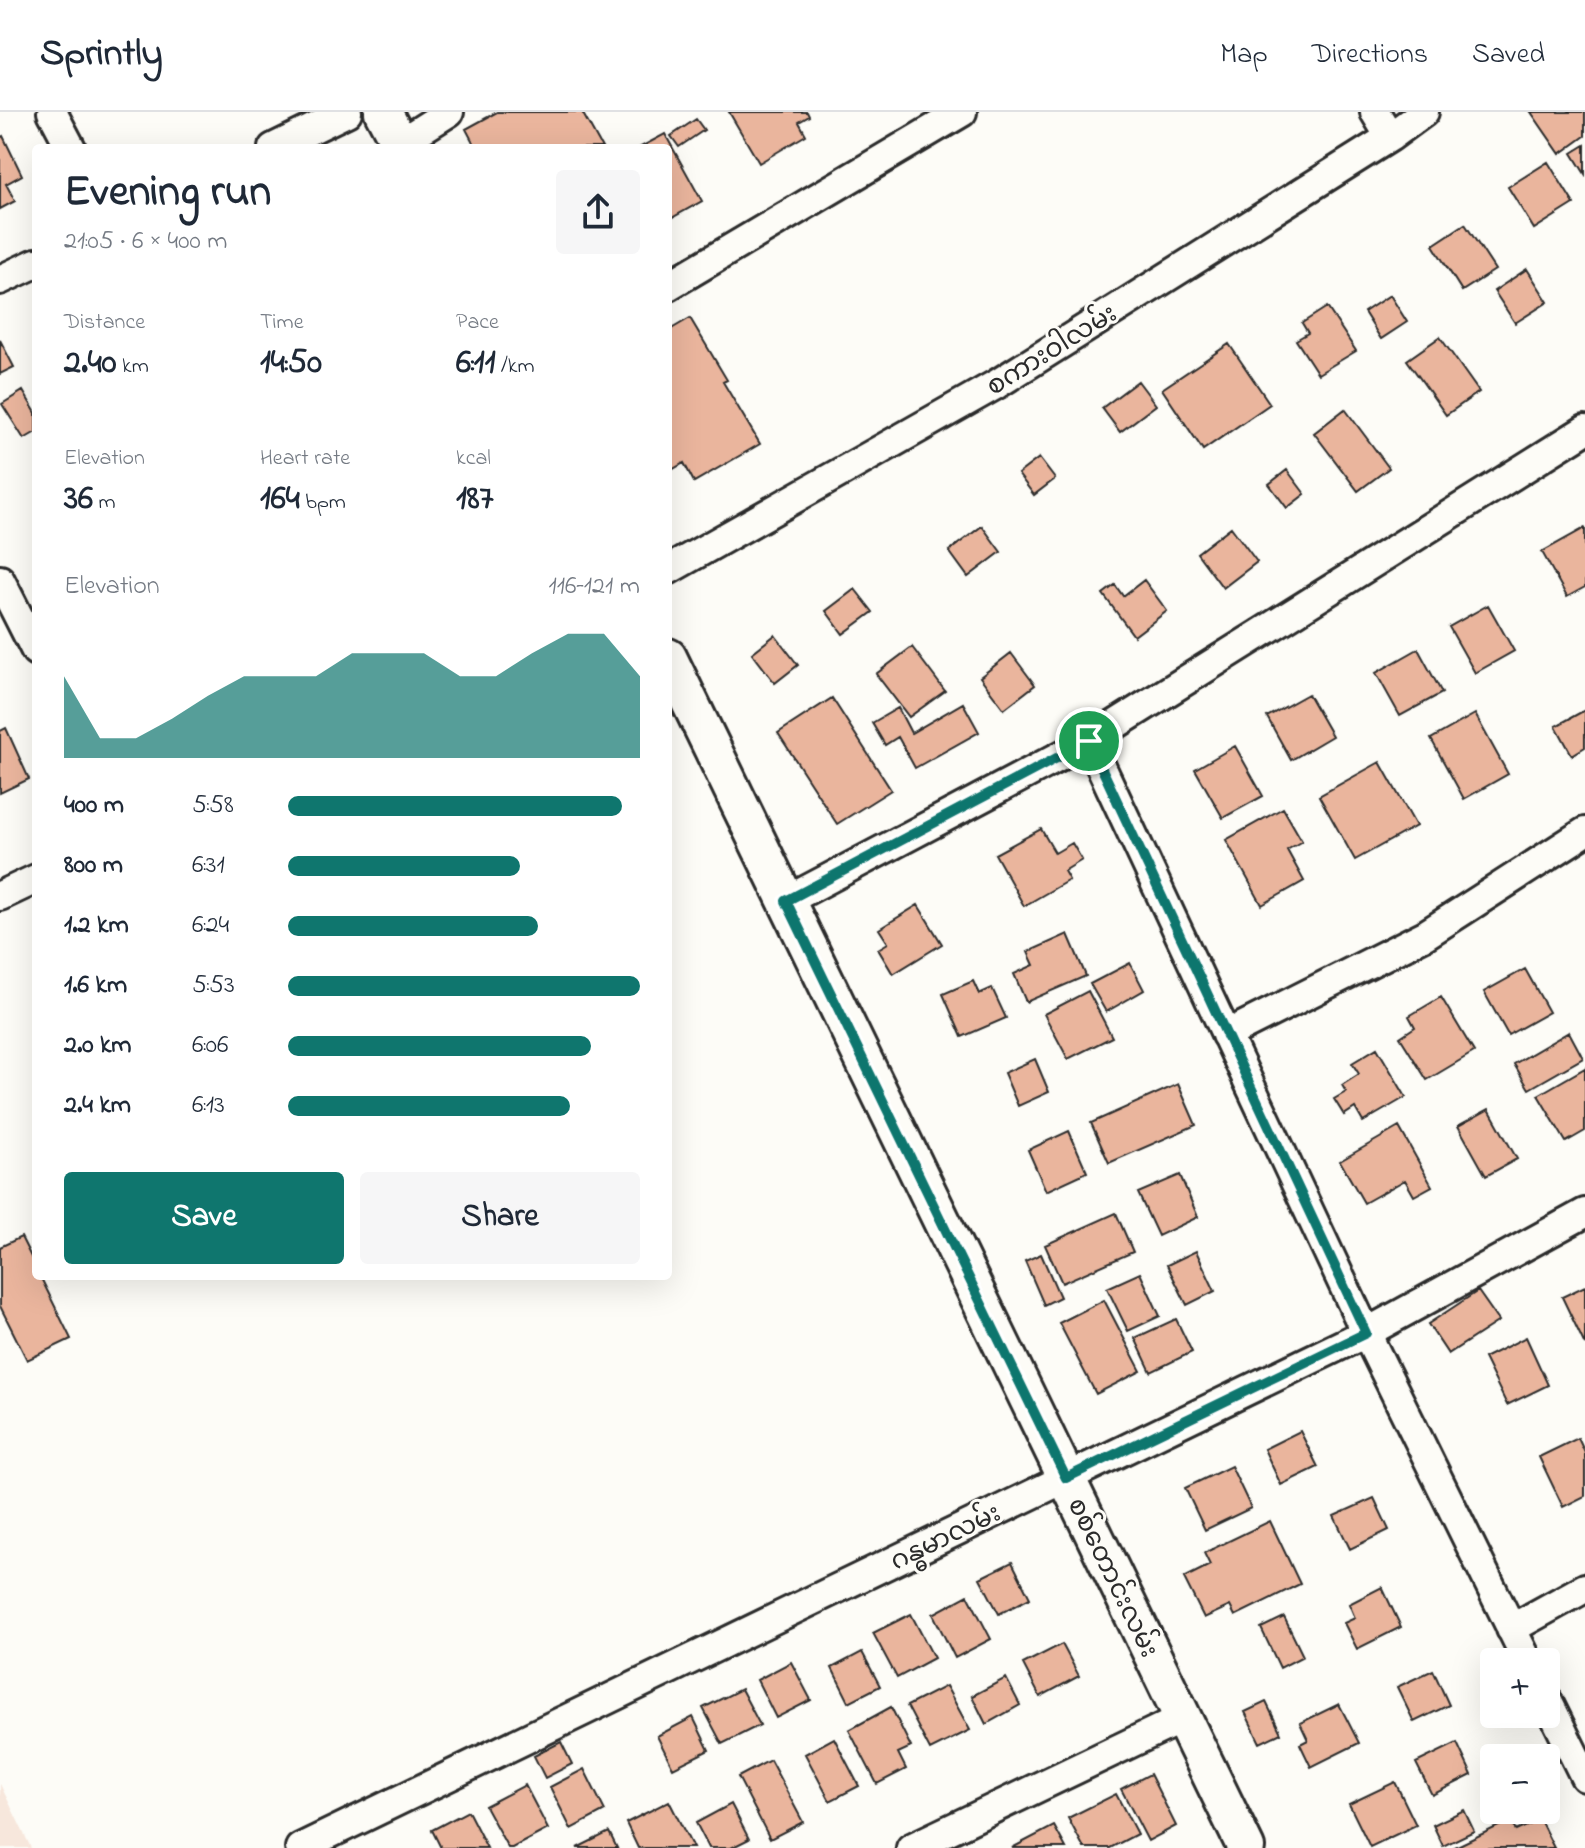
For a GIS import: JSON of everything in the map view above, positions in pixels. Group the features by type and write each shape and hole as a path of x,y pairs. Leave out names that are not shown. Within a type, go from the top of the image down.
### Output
{"street":[{"path":"52,112 69,144"},
{"path":"281,144 347,112"},
{"path":"383,112 400,144"},
{"path":"404,144 449,112"},
{"path":"672,284 962,112"},
{"path":"1375,112 1390,137"},
{"name":"စကားဝါလမ်း","path":"672,568 997,384 1390,137 1424,112"},
{"path":"0,280 32,265"},
{"path":"786,901 1089,741 1585,430"},
{"path":"0,580 32,643"},
{"name":"စစ်တောင်းလမ်း","path":"672,665 1246,1848"},
{"path":"1089,741 1366,1333 1521,1648"},
{"path":"1226,1035 1425,935 1585,832"},
{"path":"0,896 32,881"},
{"name":"ဂန္ဓမာလမ်း","path":"308,1846 1366,1333 1585,1213"},
{"path":"1511,1629 1585,1588"},
{"path":"911,1848 1183,1718"},
{"path":"1560,1726 1585,1777"}],"shaded area":[{"path":"0,1784 31,1848 0,1848"}],"building":[{"path":"497,112 582,112 600,144 474,144 466,129"},
{"path":"729,112 807,112 809,116 799,122 806,135 759,163"},
{"path":"1531,112 1585,112 1585,136 1560,154"},
{"path":"696,119 704,130 679,147 671,136"},
{"path":"665,134 671,144 646,144"},
{"path":"3,136 22,175 6,184 15,201 0,209 0,138"},
{"path":"1585,145 1585,174 1572,153"},
{"path":"672,147 702,201 672,218"},
{"path":"1548,162 1574,204 1534,229 1508,187"},
{"path":"1465,224 1495,270 1462,291 1433,245"},
{"path":"1527,269 1548,302 1515,323 1494,291"},
{"path":"1390,295 1407,322 1381,339 1364,312"},
{"path":"1327,307 1356,351 1318,374 1296,340 1308,333 1302,323"},
{"path":"690,318 760,444 694,482 684,463 672,470 672,329"},
{"path":"1440,337 1479,392 1446,415 1407,360"},
{"path":"0,340 14,367 0,374"},
{"path":"1229,344 1270,404 1203,450 1162,389"},
{"path":"1138,381 1156,405 1120,432 1102,408"},
{"path":"23,391 32,406 32,434 24,439 2,404"},
{"path":"1345,409 1389,468 1358,491 1314,433"},
{"path":"1039,458 1055,479 1034,495 1018,474"},
{"path":"1287,470 1305,494 1287,508 1269,484"},
{"path":"982,526 1001,552 968,577 949,551"},
{"path":"1231,527 1257,562 1223,588 1197,553"},
{"path":"1585,528 1585,587 1567,597 1542,552"},
{"path":"1144,580 1167,611 1134,636 1103,594 1115,585 1123,596"},
{"path":"855,589 873,612 843,634 826,611"},
{"path":"1488,605 1514,651 1475,673 1449,627"},
{"path":"775,635 798,665 775,683 752,653"},
{"path":"912,647 945,691 909,717 876,674"},
{"path":"1418,649 1442,693 1400,716 1376,673"},
{"path":"1011,653 1035,685 1004,709 980,677"},
{"path":"1308,694 1332,736 1291,760 1267,717"},
{"path":"832,698 891,790 837,824 778,733"},
{"path":"963,703 979,732 915,768 898,737 885,745 872,723 898,708 911,733"},
{"path":"1585,710 1585,747 1572,755 1556,726"},
{"path":"1475,714 1508,774 1464,799 1431,739"},
{"path":"6,728 29,779 0,793 0,731"},
{"path":"1235,746 1263,796 1223,818 1195,769"},
{"path":"1380,762 1416,826 1355,860 1319,796"},
{"path":"1283,808 1302,841 1287,850 1304,881 1262,905 1226,840"},
{"path":"1041,829 1055,853 1072,843 1082,860 1064,871 1069,880 1024,906 995,854"},
{"path":"918,905 942,944 893,974 878,949 888,943 879,929"},
{"path":"1068,934 1086,976 1026,1002 1014,974 1034,965 1028,952"},
{"path":"1130,963 1144,990 1106,1012 1090,984"},
{"path":"1525,969 1549,1012 1508,1035 1484,992"},
{"path":"973,981 979,994 992,988 1006,1018 962,1037 943,994"},
{"path":"1088,991 1112,1037 1068,1059 1044,1014"},
{"path":"1441,997 1474,1052 1427,1080 1400,1037 1415,1027 1409,1016"},
{"path":"1569,1032 1583,1058 1529,1089 1514,1064"},
{"path":"1377,1048 1406,1097 1363,1122 1355,1108 1344,1115 1334,1099 1346,1092 1342,1085 1359,1074 1352,1063"},
{"path":"1035,1059 1049,1092 1018,1106 1004,1073"},
{"path":"1585,1068 1585,1131 1566,1142 1538,1095"},
{"path":"1178,1084 1196,1125 1109,1163 1091,1123"},
{"path":"1489,1109 1517,1159 1486,1176 1458,1126"},
{"path":"1399,1127 1432,1186 1414,1196 1405,1180 1364,1203 1340,1161"},
{"path":"1069,1131 1087,1172 1046,1191 1028,1150"},
{"path":"1180,1175 1198,1217 1158,1236 1138,1193"},
{"path":"1116,1213 1133,1252 1062,1283 1045,1245"},
{"path":"21,1237 32,1259 32,1280 42,1280 71,1339 27,1360 0,1306 0,1247"},
{"path":"1196,1251 1215,1291 1187,1305 1167,1265"},
{"path":"1041,1254 1060,1297 1044,1305 1025,1261"},
{"path":"1140,1273 1160,1316 1128,1331 1107,1288"},
{"path":"1585,1286 1585,1345 1562,1297"},
{"path":"1478,1291 1499,1321 1448,1354 1428,1324"},
{"path":"1104,1300 1141,1371 1096,1394 1059,1323"},
{"path":"1176,1319 1192,1352 1151,1372 1135,1338"},
{"path":"1526,1337 1548,1385 1507,1405 1484,1358"},
{"path":"1300,1431 1318,1467 1281,1485 1264,1449"},
{"path":"1578,1438 1585,1453 1585,1496 1563,1507 1539,1457"},
{"path":"1231,1466 1251,1508 1205,1530 1185,1488"},
{"path":"1374,1498 1389,1530 1350,1549 1334,1516"},
{"path":"1270,1521 1300,1584 1235,1616 1230,1606 1204,1618 1184,1578 1210,1565 1204,1553"},
{"path":"1012,1562 1030,1598 999,1614 980,1578"},
{"path":"1382,1587 1401,1627 1357,1649 1344,1623 1355,1618 1349,1604"},
{"path":"968,1595 991,1639 955,1658 933,1614"},
{"path":"911,1614 934,1658 897,1678 873,1633"},
{"path":"1284,1617 1303,1656 1280,1668 1261,1628"},
{"path":"1062,1644 1079,1676 1040,1697 1023,1664"},
{"path":"862,1652 880,1686 849,1702 832,1668"},
{"path":"791,1662 811,1700 776,1718 757,1680"},
{"path":"1433,1670 1449,1705 1414,1722 1397,1687"},
{"path":"1006,1678 1020,1705 986,1724 972,1696"},
{"path":"946,1686 970,1730 930,1750 907,1706"},
{"path":"741,1689 760,1725 722,1744 703,1708"},
{"path":"1266,1702 1281,1733 1260,1743 1245,1712"},
{"path":"1339,1704 1359,1743 1311,1767 1300,1744 1308,1740 1300,1723"},
{"path":"891,1707 911,1747 898,1753 906,1769 877,1784 849,1730"},
{"path":"693,1717 709,1750 673,1768 657,1736"},
{"path":"834,1738 859,1786 830,1801 805,1754"},
{"path":"561,1742 572,1764 545,1778 534,1756"},
{"path":"1457,1743 1472,1775 1432,1795 1416,1763"},
{"path":"770,1760 803,1822 770,1839 738,1777"},
{"path":"584,1769 605,1811 571,1829 550,1787"},
{"path":"1150,1774 1176,1826 1148,1841 1121,1789"},
{"path":"1395,1782 1416,1825 1370,1847 1349,1804"},
{"path":"525,1785 548,1829 508,1848 485,1806"},
{"path":"1116,1794 1137,1834 1110,1848 1084,1848 1068,1818"},
{"path":"669,1801 693,1848 638,1848 626,1823"},
{"path":"731,1804 749,1839 731,1848 709,1848 696,1823"},
{"path":"1464,1810 1474,1831 1443,1846 1433,1825"},
{"path":"468,1811 487,1848 441,1848 432,1830"},
{"path":"1503,1824 1513,1824 1516,1831 1531,1824 1542,1824 1554,1848 1453,1848"},
{"path":"1054,1826 1066,1848 1012,1848"},
{"path":"609,1832 617,1848 577,1848"}],"route":[{"path":"1089,741 1366,1333 1066,1478 786,901 1089,741"}]}
